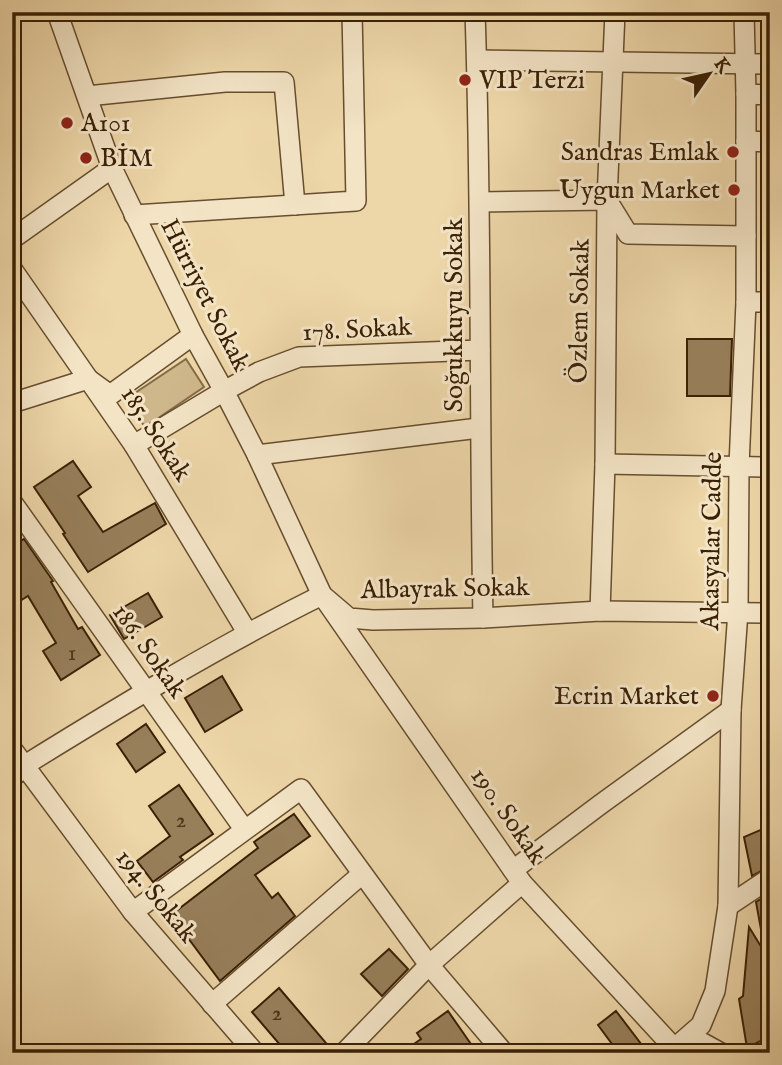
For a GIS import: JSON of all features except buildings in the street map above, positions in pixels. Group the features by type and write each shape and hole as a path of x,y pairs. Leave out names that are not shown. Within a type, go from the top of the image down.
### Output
{"street":[{"name":"Hürriyet Sokak","path":"57,12 112,168 193,335 257,455 322,595"},
{"path":"134,215 356,201 352,12"},
{"name":"Soğukkuyu Sokak","path":"475,12 480,202 482,618"},
{"name":"Özlem Sokak","path":"600,611 605,464 607,200 615,12"},
{"name":"Akasyalar Cadde","path":"678,1046 701,1025 715,991 728,906 731,710 738,611 739,466 746,302 744,12"},
{"path":"477,60 770,64"},
{"path":"87,96 225,82 284,82 295,205"},
{"path":"746,94 770,95"},
{"path":"746,141 770,142"},
{"path":"12,239 112,168"},
{"path":"480,202 607,200 628,234 746,236"},
{"name":"185. Sokak","path":"12,269 134,445 247,632"},
{"path":"746,302 770,302"},
{"path":"12,404 88,379 110,395 193,335"},
{"name":"178. Sokak","path":"134,445 259,372 299,357 480,350"},
{"path":"257,455 479,428"},
{"path":"605,464 770,467"},
{"name":"186. Sokak","path":"12,502 244,829"},
{"name":"Albayrak Sokak","path":"19,772 145,691 247,632 322,595 349,618 373,620 482,618 600,611 770,613"},
{"name":"190. Sokak","path":"322,595 518,877 678,1046 721,1053"},
{"path":"344,1053 518,877 601,804 731,710"},
{"name":"194. Sokak","path":"12,749 19,772 133,912 254,1053"},
{"path":"133,912 300,789 493,1049"},
{"path":"212,1004 362,874"},
{"path":"728,906 770,878"}],"shaded area":[{"path":"186,359 204,387 145,427 126,399"}],"place":[{"name":"VIP Terzi","path":"465,80"},
{"name":"A101","path":"67,123"},
{"name":"Sandras Emlak","path":"733,152"},
{"name":"BİM","path":"86,158"},
{"name":"Uygun Market","path":"734,190"},
{"name":"Ecrin Market","path":"713,696"}]}
